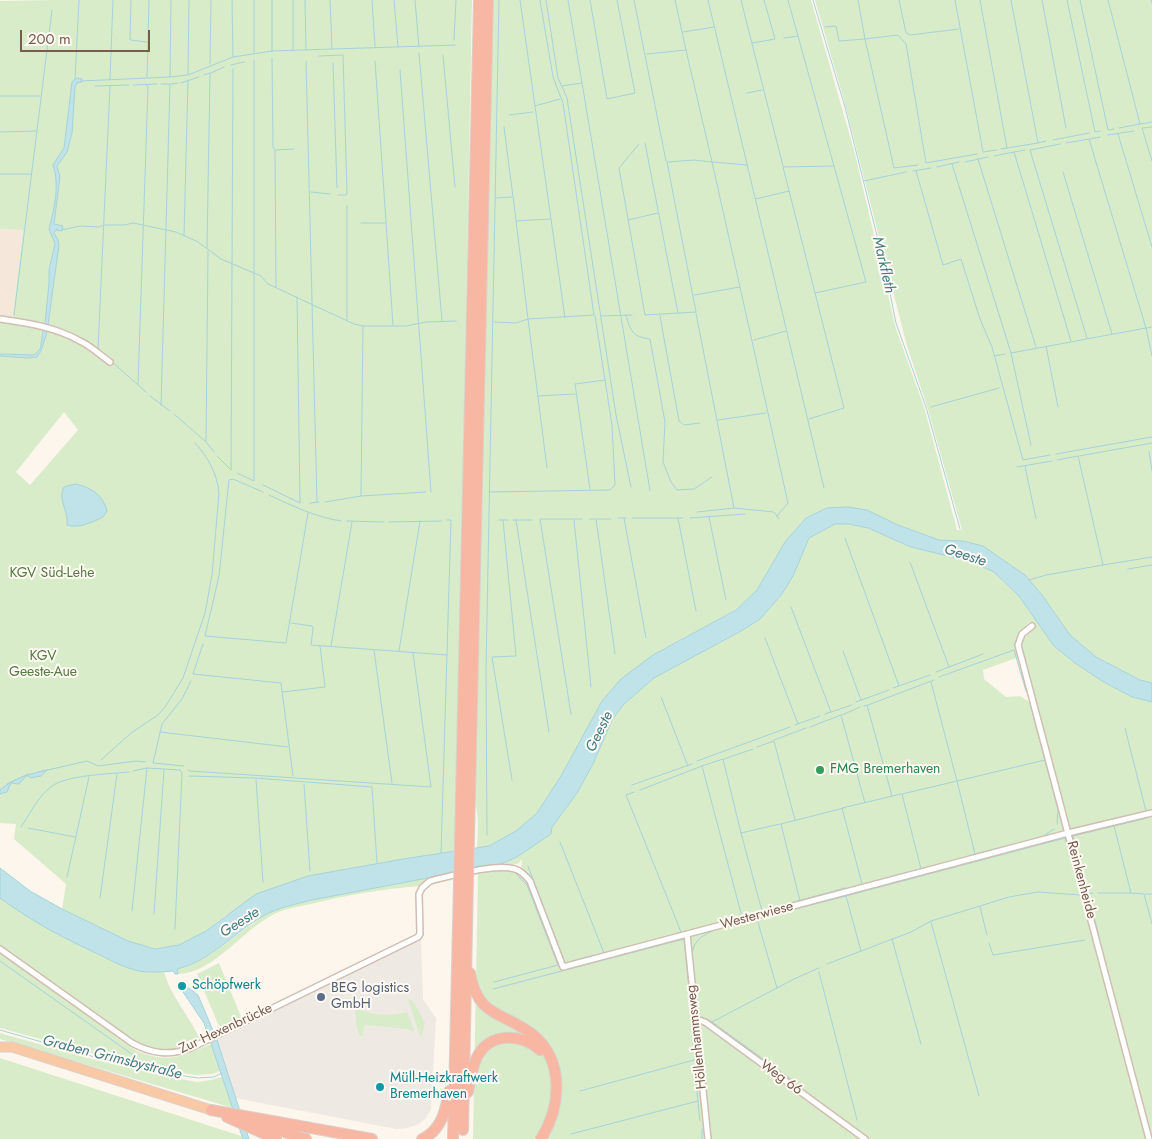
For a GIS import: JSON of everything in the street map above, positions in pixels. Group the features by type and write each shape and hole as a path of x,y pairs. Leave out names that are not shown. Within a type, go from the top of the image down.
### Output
{"highway":[{"path":"453,1139 464,838 479,0"},
{"path":"464,838 488,0"},
{"path":"463,881 467,954 463,1134"},
{"path":"467,954 472,985 479,999 494,1013 536,1038 546,1049 554,1069 557,1086 556,1103 551,1121 541,1139"},
{"path":"422,1139 436,1129 447,1106 456,1030"},
{"path":"463,1134 473,1067 480,1053 489,1043 508,1037 528,1041 546,1056 554,1069"},
{"path":"0,1046 12,1047 306,1139"},
{"path":"248,1121 276,1139"},
{"path":"248,1121 372,1139"}],"street":[{"path":"0,319 47,328 81,341 110,362"},
{"name":"Reinkenheide","path":"1032,626 1022,634 1018,646 1149,1139"},
{"name":"Westerwiese","path":"422,888 430,881 477,871 501,868 518,870 530,882 563,967 1068,833 1152,813"},
{"name":"Zur Hexenbrücke","path":"0,948 132,1044 153,1052 172,1054 191,1048 219,1035 418,937 420,934 419,894 422,888"},
{"name":"Höllenhammsweg","path":"687,934 708,1139"},
{"name":"Weg 66","path":"696,1019 706,1022 865,1139"}],"shaded area":[{"path":"0,229 23,229 12,322 0,320"},
{"path":"421,939 423,999 436,1018 431,1109 426,1118 419,1124 408,1128 396,1129 235,1098 217,1040 348,973"}],"green space":[{"path":"472,0 456,851 403,859 226,915 206,931 179,945 155,949 128,941 62,909 66,884 14,839 16,824 0,823 0,356 37,357 41,351 43,336 40,349 34,355 0,354 0,320 12,322 23,230 0,229 0,1","holes":["64,412 78,430 30,485 16,472"]},
{"path":"492,0 811,0 855,154 896,329 924,407 957,530 962,530 927,406 907,346 844,100 815,0 1152,0 1152,683 1140,680 1096,657 1070,635 1042,595 1025,575 983,546 963,541 939,540 898,525 867,510 827,508 806,518 785,542 757,590 735,610 653,655 602,701 561,776 537,813 516,832 489,846 477,848 478,821 475,797"},
{"path":"835,524 849,524 868,528 911,547 972,562 994,572 1019,596 1054,646 1102,681 1132,697 1152,702 1152,1139 1020,646 1023,639 1034,629 1029,622 1017,641 1019,657 983,670 984,679 1006,697 1020,696 1031,703 1148,1139 473,1139 478,874 500,871 524,873 521,869 522,859 519,863 509,866 429,879 420,886 351,895 281,911 255,926 205,966 192,972 178,974 177,969 206,957 262,916 276,910 312,900 501,864 517,857 551,834 552,827 577,793 593,764 612,720 623,705 654,678 760,619 782,594 793,576 809,538"},
{"path":"0,898 49,929 101,956 136,970 164,972 171,990 200,1040 174,1051 152,1049 134,1041 0,945"},
{"path":"0,953 135,1050 165,1058 182,1055 211,1044 220,1071 212,1074 196,1075 158,1070 0,1028"},
{"path":"219,963 242,1019 222,1028 218,1024 197,974"},
{"path":"408,999 414,1003 425,1023 422,1036 420,1036"},
{"path":"355,1010 382,1015 407,1012 414,1030 413,1032 408,1029 366,1025 364,1026 363,1036 360,1036 356,1020"},
{"path":"0,1033 91,1059 160,1075 197,1082 222,1077 233,1108 0,1039"},
{"path":"0,1058 241,1136 243,1139 0,1139"}],"water":[{"path":"77,78 82,79 82,82 77,83 75,87 72,133 67,152 57,166 60,177 54,224 63,226 62,231 56,230 54,233 59,245 48,325 45,324 49,270 55,244 49,229 56,189 53,165 64,148 72,82"},
{"path":"44,328 48,329 41,351 37,357 0,356 0,354 34,355 40,349"},
{"path":"76,484 92,490 100,496 107,511 103,517 81,526 67,525 62,492 64,487"},
{"name":"Geeste","path":"848,507 867,510 898,525 939,540 963,541 983,546 1025,575 1042,595 1070,635 1096,657 1140,680 1152,683 1152,702 1132,697 1102,681 1054,646 1019,596 994,572 972,562 911,547 868,528 849,524 835,524 809,538 793,576 782,594 760,619 654,678 623,705 612,720 593,764 577,793 552,827 551,834 517,857 501,864 312,900 280,908 252,923 201,960 177,969 178,974 175,974 173,971 139,971 119,964 48,929 0,898 0,868 30,891 62,909 128,941 155,949 179,945 206,931 256,894 308,876 489,846 516,831 537,813 561,776 602,701 621,679 653,655 736,610 757,590 785,542 806,518 827,508"},
{"path":"47,770 41,776 30,778 26,776 19,784 11,783 7,792 0,794 0,790 16,779 28,775"},
{"path":"189,988 198,995 217,1040 249,1139 243,1139 204,1023 183,992"}],"waterway":[{"path":"75,79 79,0"},
{"path":"110,79 113,0"},
{"path":"131,0 130,40 147,42"},
{"path":"147,77 149,0"},
{"path":"170,77 171,0"},
{"path":"188,74 189,0"},
{"path":"210,64 211,0"},
{"path":"232,0 233,57"},
{"path":"254,0 254,52"},
{"path":"272,0 272,51"},
{"path":"293,0 293,50"},
{"path":"305,0 306,49"},
{"path":"330,0 332,49"},
{"path":"372,0 375,47"},
{"path":"394,0 398,47"},
{"path":"415,0 419,47"},
{"path":"454,40 456,0"},
{"path":"487,835 486,668 499,0"},
{"path":"520,0 565,318"},
{"path":"540,0 553,77 563,103 594,315 528,319 547,468"},
{"path":"546,0 558,78 567,98 616,415 631,487"},
{"path":"562,86 582,83 568,0"},
{"path":"590,0 607,99 635,93 617,0"},
{"path":"634,0 666,161"},
{"path":"647,54 686,50 675,0"},
{"path":"708,0 824,488"},
{"path":"741,0 783,166"},
{"path":"752,43 775,39 764,0"},
{"path":"788,0 834,166"},
{"name":"Markfleth","path":"813,0 845,107 885,268 896,323 926,407 960,529"},
{"path":"825,27 836,26 839,41 865,39 858,0"},
{"path":"899,0 906,33 910,35 959,29"},
{"path":"955,0 983,152 997,150"},
{"path":"980,0 1007,148 1038,143"},
{"path":"1011,0 1038,143 1046,141"},
{"path":"1042,0 1066,128"},
{"path":"1067,0 1095,132 1100,131"},
{"path":"1080,0 1108,130 1114,129"},
{"path":"1108,0 1140,124 1152,122"},
{"path":"14,315 52,10"},
{"path":"683,32 714,27"},
{"path":"918,165 894,168 865,39 898,35 906,44 926,163 977,154"},
{"path":"784,38 798,36"},
{"path":"81,81 188,75 233,57 272,51 455,45"},
{"path":"639,144 619,168 645,315 696,312 667,162 694,160 712,162 686,50"},
{"path":"419,53 442,321"},
{"path":"319,56 343,55 347,193 346,195 338,195"},
{"path":"443,55 455,187"},
{"path":"272,58 276,287"},
{"path":"237,473 254,481 254,60"},
{"path":"306,61 317,502"},
{"path":"375,61 393,325"},
{"path":"231,65 244,62"},
{"path":"333,63 337,188"},
{"path":"211,73 224,67"},
{"path":"231,470 233,69"},
{"path":"400,70 431,492"},
{"path":"204,75 210,73 207,248"},
{"path":"181,83 199,77"},
{"path":"184,236 188,80"},
{"path":"171,84 178,83"},
{"path":"582,83 650,491"},
{"path":"133,85 157,84"},
{"path":"161,84 170,84 161,405"},
{"path":"95,86 129,85"},
{"path":"138,384 148,87 146,85"},
{"path":"98,349 110,86"},
{"path":"747,93 762,90"},
{"path":"0,96 40,96"},
{"path":"535,106 560,99"},
{"path":"509,115 533,112"},
{"path":"1119,128 1140,124"},
{"path":"504,127 516,220"},
{"path":"1152,127 1142,128 1152,161"},
{"path":"0,132 36,131"},
{"path":"1108,135 1134,131"},
{"path":"1053,140 1089,133"},
{"path":"1118,134 1152,247"},
{"path":"1090,139 1100,137"},
{"path":"1066,143 1089,139 1146,328 1152,327"},
{"path":"645,143 678,313"},
{"path":"1060,144 1030,150 1087,338"},
{"path":"1001,149 1007,148"},
{"path":"276,150 294,149"},
{"path":"1014,152 1025,150"},
{"path":"994,156 1014,152 1071,341"},
{"path":"965,162 988,157"},
{"path":"978,159 1036,347"},
{"path":"740,287 712,162 747,165"},
{"path":"937,167 959,162"},
{"path":"952,164 1011,353 1146,328 1152,356"},
{"path":"809,419 844,408 815,293 866,282 834,166 783,167 815,293"},
{"path":"913,171 931,168"},
{"path":"916,171 943,265 961,259 980,319 992,347 1023,460 1050,455"},
{"path":"864,181 906,172"},
{"path":"1063,172 1112,334"},
{"path":"0,174 31,174"},
{"path":"756,199 789,191"},
{"path":"311,192 330,194"},
{"path":"496,198 512,197"},
{"path":"347,206 347,320"},
{"path":"628,220 658,213"},
{"path":"494,322 516,323 528,319 516,221 550,219"},
{"path":"62,230 80,226 99,227 133,223 176,232 198,242 221,259 261,276 268,284 354,324 363,326 406,326 426,322 456,321"},
{"path":"361,223 385,223"},
{"path":"208,251 206,442 214,452"},
{"path":"694,295 740,287 788,503 777,516"},
{"path":"263,485 300,503 297,297"},
{"path":"696,313 734,508"},
{"path":"626,315 633,332 640,337 650,339 665,422 663,462 671,482 677,490 694,489 712,477"},
{"path":"602,316 632,315"},
{"path":"489,492 610,490 615,485 612,425 595,316"},
{"path":"660,316 679,421 684,425 700,423"},
{"path":"361,496 363,326"},
{"path":"754,340 786,331"},
{"path":"68,332 86,340 100,351"},
{"path":"1046,346 1058,407"},
{"path":"1011,353 1031,445"},
{"path":"994,356 1005,354"},
{"path":"111,361 146,392"},
{"path":"590,489 575,384 605,380"},
{"path":"931,407 999,388"},
{"path":"538,396 575,394"},
{"path":"150,396 170,411"},
{"path":"718,420 766,413"},
{"path":"174,414 205,441"},
{"path":"1056,454 1152,437"},
{"path":"101,760 131,733 158,715 165,707 183,678 205,613 212,575 219,493 211,466 195,443"},
{"path":"1079,456 1152,443"},
{"path":"1149,451 1152,471"},
{"path":"217,456 230,469"},
{"path":"1029,580 1046,575 1103,565 1078,456 1057,460"},
{"path":"1017,467 1052,461"},
{"path":"1025,466 1036,519"},
{"path":"263,492 233,479 229,480 219,576 205,636 286,643 308,513"},
{"path":"325,502 361,496 426,492"},
{"path":"269,495 313,514 341,521"},
{"path":"310,503 319,502"},
{"path":"697,512 734,508 774,512 779,519"},
{"path":"690,518 745,514"},
{"path":"709,517 726,600"},
{"path":"618,518 626,518"},
{"path":"624,518 646,638"},
{"path":"632,518 683,518"},
{"path":"678,518 696,611"},
{"path":"571,714 540,519 582,519"},
{"path":"590,519 596,519 615,654"},
{"path":"597,519 611,519"},
{"path":"441,853 451,520 447,520"},
{"path":"499,520 503,520 516,656 492,657 512,780"},
{"path":"503,520 508,520"},
{"path":"513,520 532,520"},
{"path":"516,520 549,732"},
{"path":"574,520 591,687"},
{"path":"347,521 384,522"},
{"path":"399,651 420,521"},
{"path":"389,522 441,521"},
{"path":"331,646 352,522"},
{"path":"845,538 899,686"},
{"path":"1103,565 1152,557"},
{"path":"910,562 949,667"},
{"path":"1128,569 1152,565"},
{"path":"791,607 831,712"},
{"path":"291,623 312,626 311,645 447,655"},
{"path":"765,638 798,724"},
{"path":"203,644 193,674 281,683 293,776"},
{"path":"283,692 325,687 320,646"},
{"path":"374,650 392,783"},
{"path":"939,677 1014,650 1026,691"},
{"path":"843,651 861,700"},
{"path":"188,770 431,787 413,653"},
{"path":"936,672 983,654"},
{"path":"1024,655 1047,746"},
{"path":"893,688 930,675"},
{"path":"868,705 934,680"},
{"path":"184,766 153,763 162,724 182,699 191,681"},
{"path":"921,869 902,794 957,781 931,682"},
{"path":"856,702 889,690"},
{"path":"661,697 688,766"},
{"path":"825,714 852,705"},
{"path":"864,706 867,705 892,796"},
{"path":"842,715 860,707"},
{"path":"1031,707 1058,810 1057,824"},
{"path":"810,727 841,715 865,803"},
{"path":"795,725 820,716"},
{"path":"697,761 790,727"},
{"path":"774,740 806,728"},
{"path":"1125,728 1146,811"},
{"path":"160,732 288,747"},
{"path":"757,747 774,741 795,820"},
{"path":"724,759 753,749"},
{"path":"741,833 723,759 702,766 742,917 745,916"},
{"path":"1045,760 957,781 975,854 1042,837 1054,829"},
{"path":"39,772 87,761 98,766 136,761 146,762"},
{"path":"632,785 692,764"},
{"path":"640,790 702,766"},
{"path":"133,771 147,768 180,770 182,773 175,929"},
{"path":"132,911 147,768"},
{"path":"154,914 164,770"},
{"path":"21,827 47,790 59,782 68,779 129,772"},
{"path":"7,784 28,774"},
{"path":"100,898 117,774"},
{"path":"189,776 255,778 372,787 377,863"},
{"path":"67,877 89,777"},
{"path":"256,779 263,882"},
{"path":"304,784 310,871"},
{"path":"634,792 626,795 681,932"},
{"path":"862,884 842,808 901,794"},
{"path":"800,901 781,824 844,808"},
{"path":"1114,826 1147,818"},
{"path":"778,907 762,911 741,833 780,824"},
{"path":"1093,893 1088,894 1073,836 1114,826 1131,893 1098,893"},
{"path":"28,828 75,837"},
{"path":"846,896 1065,838 1075,875"},
{"path":"560,842 604,953"},
{"path":"969,856 975,854"},
{"path":"913,871 963,858"},
{"path":"528,866 565,963 594,955"},
{"path":"852,887 908,872"},
{"path":"494,982 558,965 527,885 517,875"},
{"path":"827,964 911,932 931,921 1009,897 1038,892 1081,895 1077,882"},
{"path":"783,905 845,888"},
{"path":"1131,893 1144,894 1152,924"},
{"path":"1145,894 1152,894"},
{"path":"1088,895 1099,936"},
{"path":"757,919 846,896 861,951"},
{"path":"1081,896 1091,931"},
{"path":"980,907 987,935"},
{"path":"752,914 762,911"},
{"path":"690,930 741,917"},
{"path":"692,962 692,952 695,945 707,933 757,919 777,988"},
{"path":"931,922 979,1096"},
{"path":"677,934 685,931"},
{"path":"599,954 670,936"},
{"path":"493,989 684,939 692,1016"},
{"path":"892,939 921,1044"},
{"path":"989,943 993,955 1085,940"},
{"path":"0,961 136,1057"},
{"path":"693,968 699,1015 703,1018"},
{"path":"712,1022 819,968"},
{"path":"819,972 857,1120"},
{"path":"707,1019 795,1082"},
{"path":"691,1022 695,1064"},
{"name":"Graben Grimsbystraße","path":"0,1030 98,1058 159,1072 198,1078 214,1077 222,1073"},
{"path":"580,1091 694,1060"},
{"path":"695,1072 700,1121"},
{"path":"571,1134 698,1101"},
{"path":"702,1129 702,1139"}],"place":[{"name":"FMG Bremerhaven","path":"820,770"},
{"name":"Schöpfwerk","path":"182,986"},
{"name":"BEG logistics GmbH","path":"321,997"},
{"name":"Müll-Heizkraftwerk Bremerhaven","path":"380,1087"}],"park label":[{"name":"KGV Süd-Lehe","path":"52,574"},
{"name":"KGV Geeste-Aue","path":"43,666"}]}
